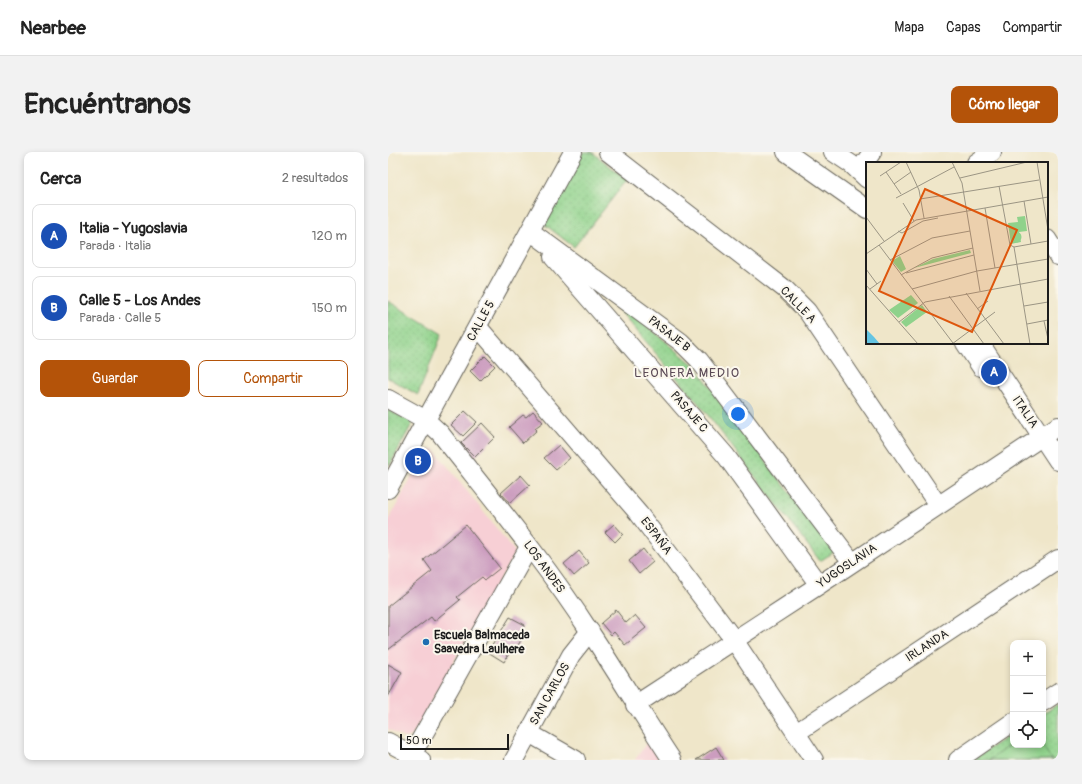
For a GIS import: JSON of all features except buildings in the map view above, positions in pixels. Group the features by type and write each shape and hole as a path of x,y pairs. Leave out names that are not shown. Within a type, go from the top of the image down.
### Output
{"street":[{"name":"CALLE 5","path":"390,482 478,327 573,152"},
{"name":"CALLE A","path":"608,152 785,289 807,311 938,505"},
{"path":"786,152 866,208"},
{"path":"833,152 863,175"},
{"path":"868,162 872,152"},
{"path":"979,162 994,156"},
{"name":"PASAJE B","path":"530,231 681,342 699,360 852,562"},
{"name":"PASAJE C","path":"530,231 721,450 819,585"},
{"path":"1048,241 1058,256"},
{"name":"ESPAÑA","path":"478,327 639,514 734,640 814,760"},
{"name":"ITALIA","path":"966,344 1037,440 1058,461"},
{"name":"ITALIA","path":"981,344 1037,440"},
{"name":"LOS ANDES","path":"388,399 426,420 440,433 529,547 590,631 635,705 672,760"},
{"name":"YUGOSLAVIA","path":"635,705 1058,426"},
{"path":"388,742 414,758 529,547"},
{"name":"IRLANDA","path":"796,733 1058,559"},
{"name":"SAN CARLOS","path":"514,760 572,655 590,631"},
{"path":"1046,700 1058,692"},
{"path":"958,760 1010,724"},
{"path":"529,733 576,760"}],"shaded area":[{"name":"Escuela Balmaceda Saavedra Laulhere","path":"434,449 515,552 412,736 404,738 388,729 388,521 424,454 428,450"},
{"path":"647,742 659,760 635,760"}],"green space":[{"path":"583,152 592,152 627,180 574,247 544,224"},
{"path":"597,284 695,366 834,552 820,561 704,410"},
{"path":"388,301 442,334 418,395 388,378"},
{"path":"388,410 413,422 390,465 388,464"},
{"path":"1058,704 1058,760 972,760 1010,735 1010,748 1046,748 1046,712"},
{"path":"1010,745 1010,748 1044,748 1052,760 989,760"}],"place":[{"name":"Italia - Yugoslavia","path":"994,372"},
{"name":"Calle 5 - Los Andes","path":"418,461"},
{"name":"Escuela Balmaceda Saavedra Laulhere","path":"426,642"}],"district":[{"name":"LEONERA MEDIO","path":"687,373"}]}
